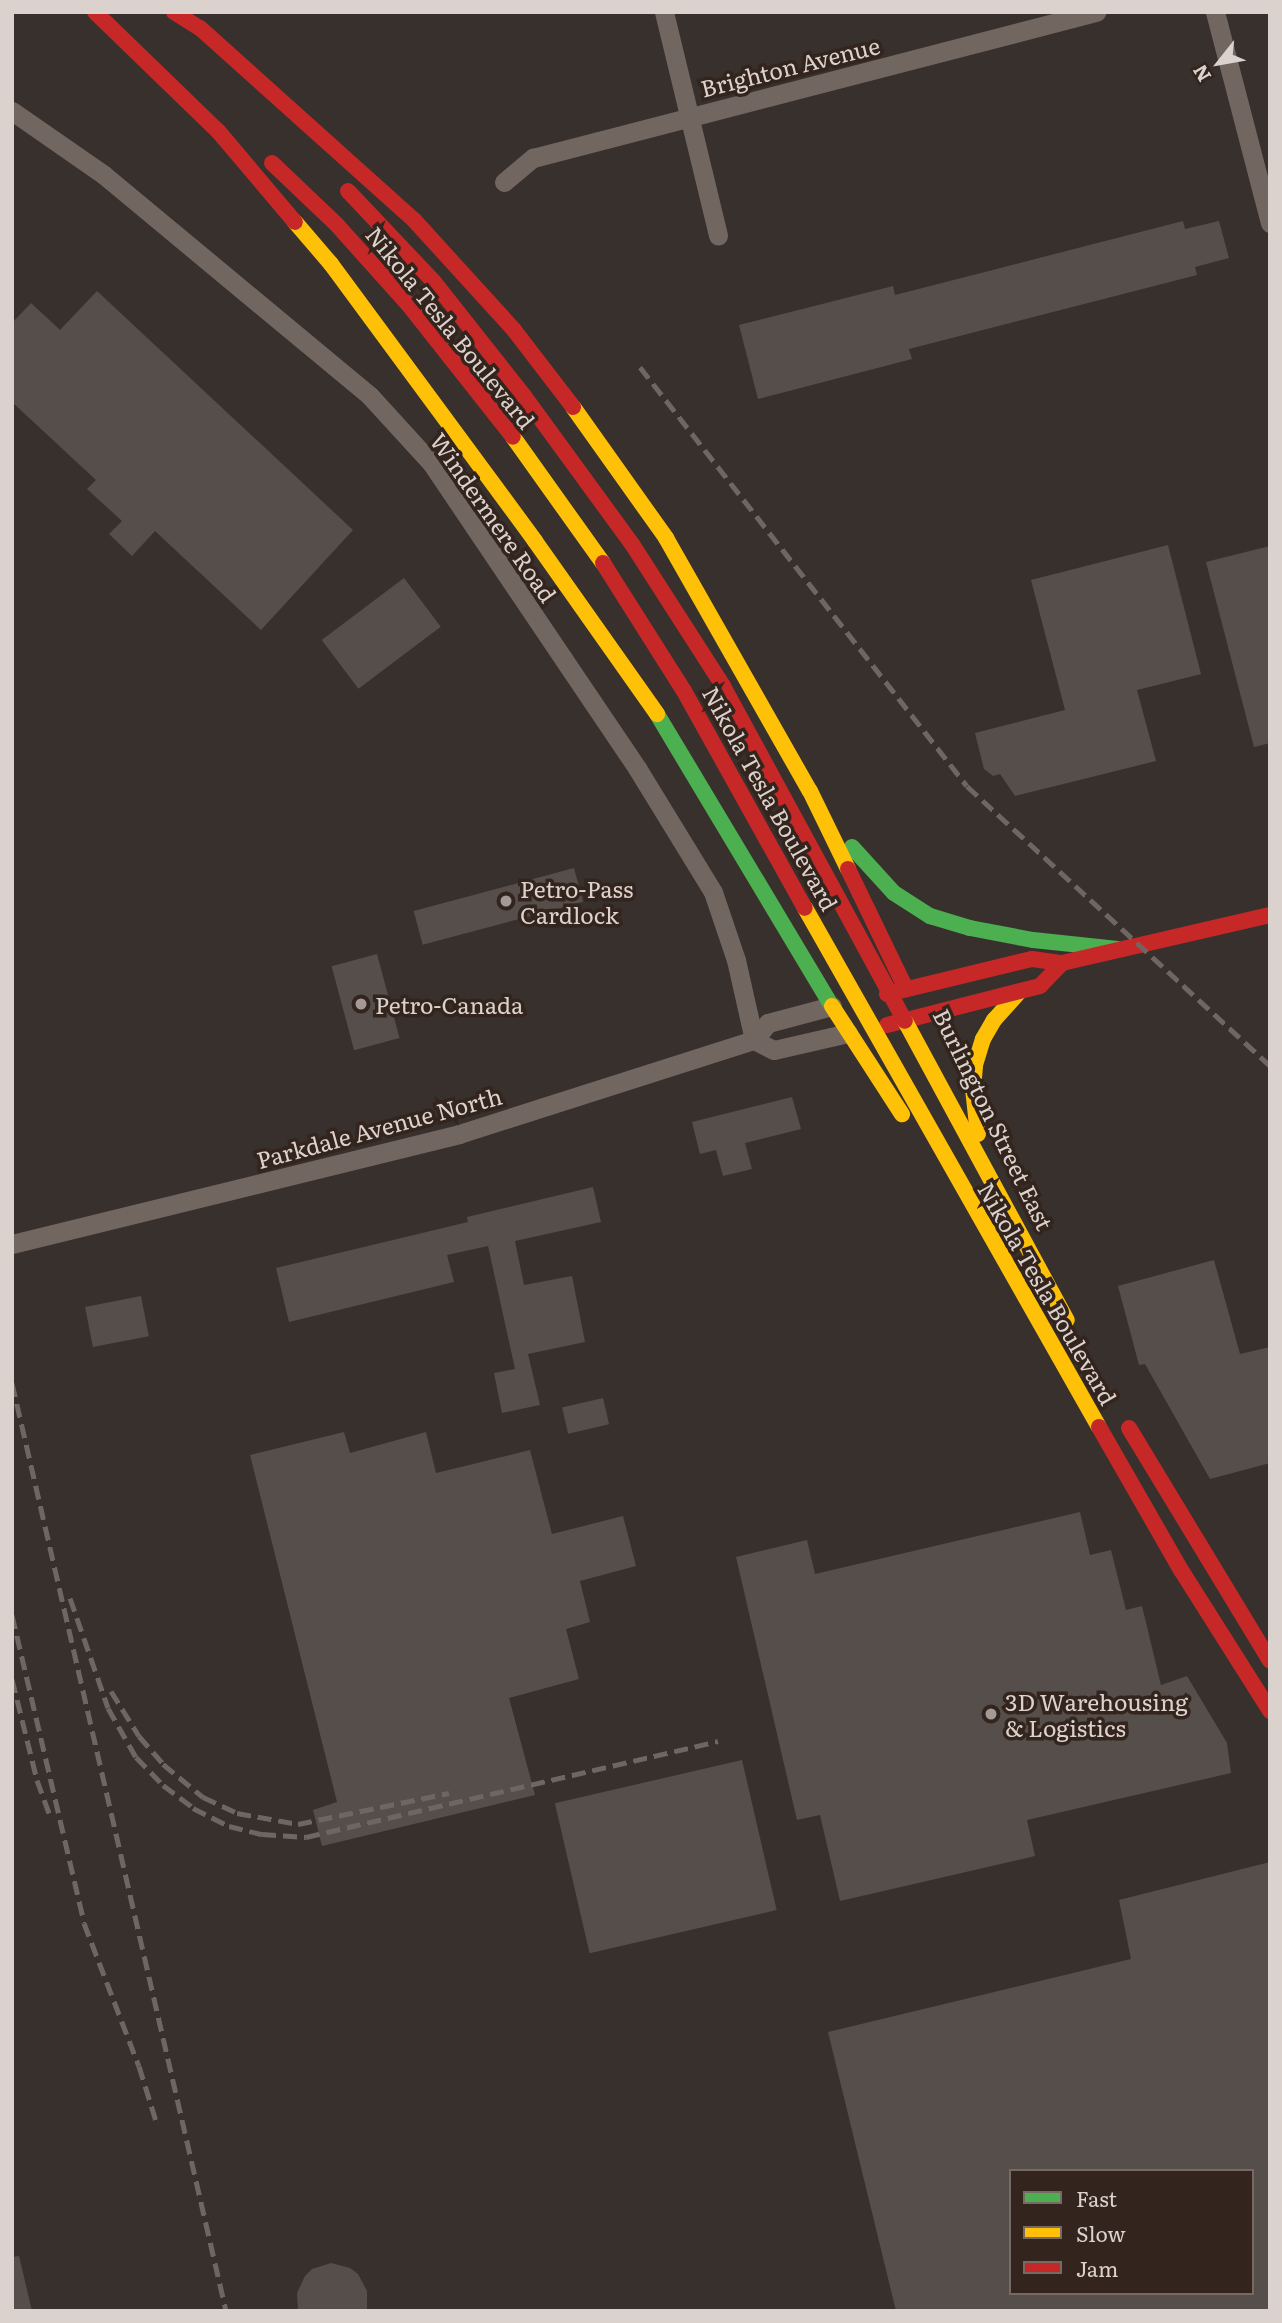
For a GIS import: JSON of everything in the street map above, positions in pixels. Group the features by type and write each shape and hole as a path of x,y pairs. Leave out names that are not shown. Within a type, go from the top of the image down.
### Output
{"main road":[{"path":"95,12 160,62 240,133"},
{"path":"95,12 218,131 331,264 664,724 754,872 833,962 869,998 905,1016 920,1018"},
{"path":"157,12 188,40"},
{"path":"174,12 200,28 414,220 514,330 599,440 666,538 810,791 852,847 894,892 930,916 970,928 1032,940 1118,949"},
{"name":"Nikola Tesla Boulevard","path":"260,151 337,225 408,304 490,405 603,563 684,691 944,1158 1181,1570 1270,1711"},
{"name":"Nikola Tesla Boulevard","path":"339,183 434,282 524,396 632,544 723,686 1073,1331"},
{"name":"Burlington Street East","path":"810,791 1027,1235 1048,1309"},
{"name":"Burlington Street East","path":"754,872 848,1033 993,1254 1048,1309 1270,1681"},
{"name":"Parkdale Avenue North","path":"832,1006 1032,959 1062,963 1270,915"},
{"name":"Parkdale Avenue North","path":"848,1033 920,1018 1040,986 1062,963"},
{"path":"978,1134 973,1089 975,1065 994,1020 1020,992"},
{"path":"832,1006 856,1009 885,1025 968,1155 1027,1235"},
{"name":"Nikola Tesla Boulevard","path":"1121,1415 1270,1661"}],"street":[{"path":"664,12 718,236"},
{"name":"Brighton Avenue","path":"504,182 533,158 1096,12"},
{"path":"1215,12 1270,223"},
{"name":"Windermere Road","path":"12,111 104,175 370,396 432,464 637,768 713,892 736,960 754,1040"},
{"name":"Parkdale Avenue North","path":"12,1244 459,1134 754,1040 768,1023 832,1006"},
{"name":"Parkdale Avenue North","path":"754,1040 774,1050 848,1033"}],"building":[{"path":"1183,221 1185,229 1219,221 1229,258 1195,267 1197,275 909,349 912,359 758,399 739,325 893,286 895,295"},
{"path":"97,291 353,530 261,630 155,531 132,556 109,534 122,521 87,489 96,480 12,402 12,323 31,303 60,330"},
{"path":"1168,545 1201,674 1137,690 1156,761 1015,796 1000,774 993,776 984,769 975,733 1065,710 1031,580"},
{"path":"1270,546 1270,743 1254,747 1206,562"},
{"path":"404,578 441,627 358,689 322,640"},
{"path":"574,868 583,902 423,945 414,911"},
{"path":"377,954 400,1038 354,1050 332,966"},
{"path":"792,1097 801,1129 745,1143 752,1169 723,1176 716,1150 700,1154 692,1122"},
{"path":"593,1187 601,1222 515,1241 524,1285 572,1276 585,1342 528,1354 540,1405 502,1413 494,1373 515,1369 488,1246 447,1255 454,1282 289,1322 276,1268 468,1222 467,1217"},
{"path":"1214,1260 1240,1354 1270,1347 1270,1463 1210,1479 1145,1364 1139,1365 1118,1286"},
{"path":"141,1296 149,1336 93,1347 85,1307"},
{"path":"603,1398 609,1424 568,1434 562,1407"},
{"path":"344,1432 350,1453 426,1432 436,1473 530,1450 552,1534 623,1516 636,1566 580,1581 590,1622 566,1629 579,1679 509,1698 535,1795 322,1846 313,1810 337,1802 250,1455"},
{"name":"3D Warehousing & Logistics","path":"1080,1512 1090,1555 1111,1550 1126,1610 1142,1606 1161,1685 1187,1676 1227,1743 1231,1773 1027,1820 1035,1856 840,1901 820,1815 797,1820 736,1557 807,1540 815,1574"},
{"path":"742,1760 777,1910 590,1953 555,1803"},
{"path":"1270,1862 1270,2311 896,2311 828,2032 1131,1959 1119,1900"},
{"path":"19,2256 32,2311 12,2311 12,2257"},
{"path":"331,2263 350,2268 358,2274 367,2291 367,2311 298,2311 297,2293 305,2276 312,2269"}],"railway":[{"path":"640,367 967,786 1270,1066"},
{"path":"12,1383 226,2311"},
{"path":"70,1598 108,1708 136,1757 163,1785 193,1808 229,1826 262,1834 306,1837 718,1741"},
{"path":"12,1615 84,1923 139,2066 157,2124"},
{"path":"12,1679 37,1780 50,1816"},
{"path":"111,1691 139,1736 163,1764 203,1797 237,1813 298,1824 449,1793"}],"traffic: fast":[{"path":"657,714 832,1006"},
{"path":"852,847 894,893 930,916 970,928 1033,940 1118,949"}],"traffic: slow":[{"path":"295,222 331,264 535,541 657,714"},
{"path":"573,407 666,538 810,791 848,869"},
{"path":"513,437 603,563"},
{"path":"805,908 1099,1427"},
{"path":"978,1134 973,1089 975,1065 983,1039 994,1020 1019,992"},
{"path":"832,1006 902,1114"},
{"path":"905,1021 1067,1320"}],"traffic: jam":[{"path":"95,12 218,131 295,222"},
{"path":"174,12 200,28 414,220 514,330 573,407"},
{"path":"272,163 337,225 408,304 513,437"},
{"path":"348,191 434,282 524,396 632,544"},
{"path":"632,544 723,686 905,1021"},
{"path":"603,563 684,691 805,908"},
{"path":"848,869 906,989"},
{"path":"887,994 1032,959 1062,963 1270,915"},
{"path":"887,1025 1040,986 1062,963"},
{"path":"1099,1427 1181,1570 1270,1711"},
{"path":"1129,1428 1270,1661"}],"place":[{"name":"Petro-Pass Cardlock","path":"506,901"},
{"name":"Petro-Canada","path":"361,1004"},
{"name":"3D Warehousing & Logistics","path":"991,1714"}]}
